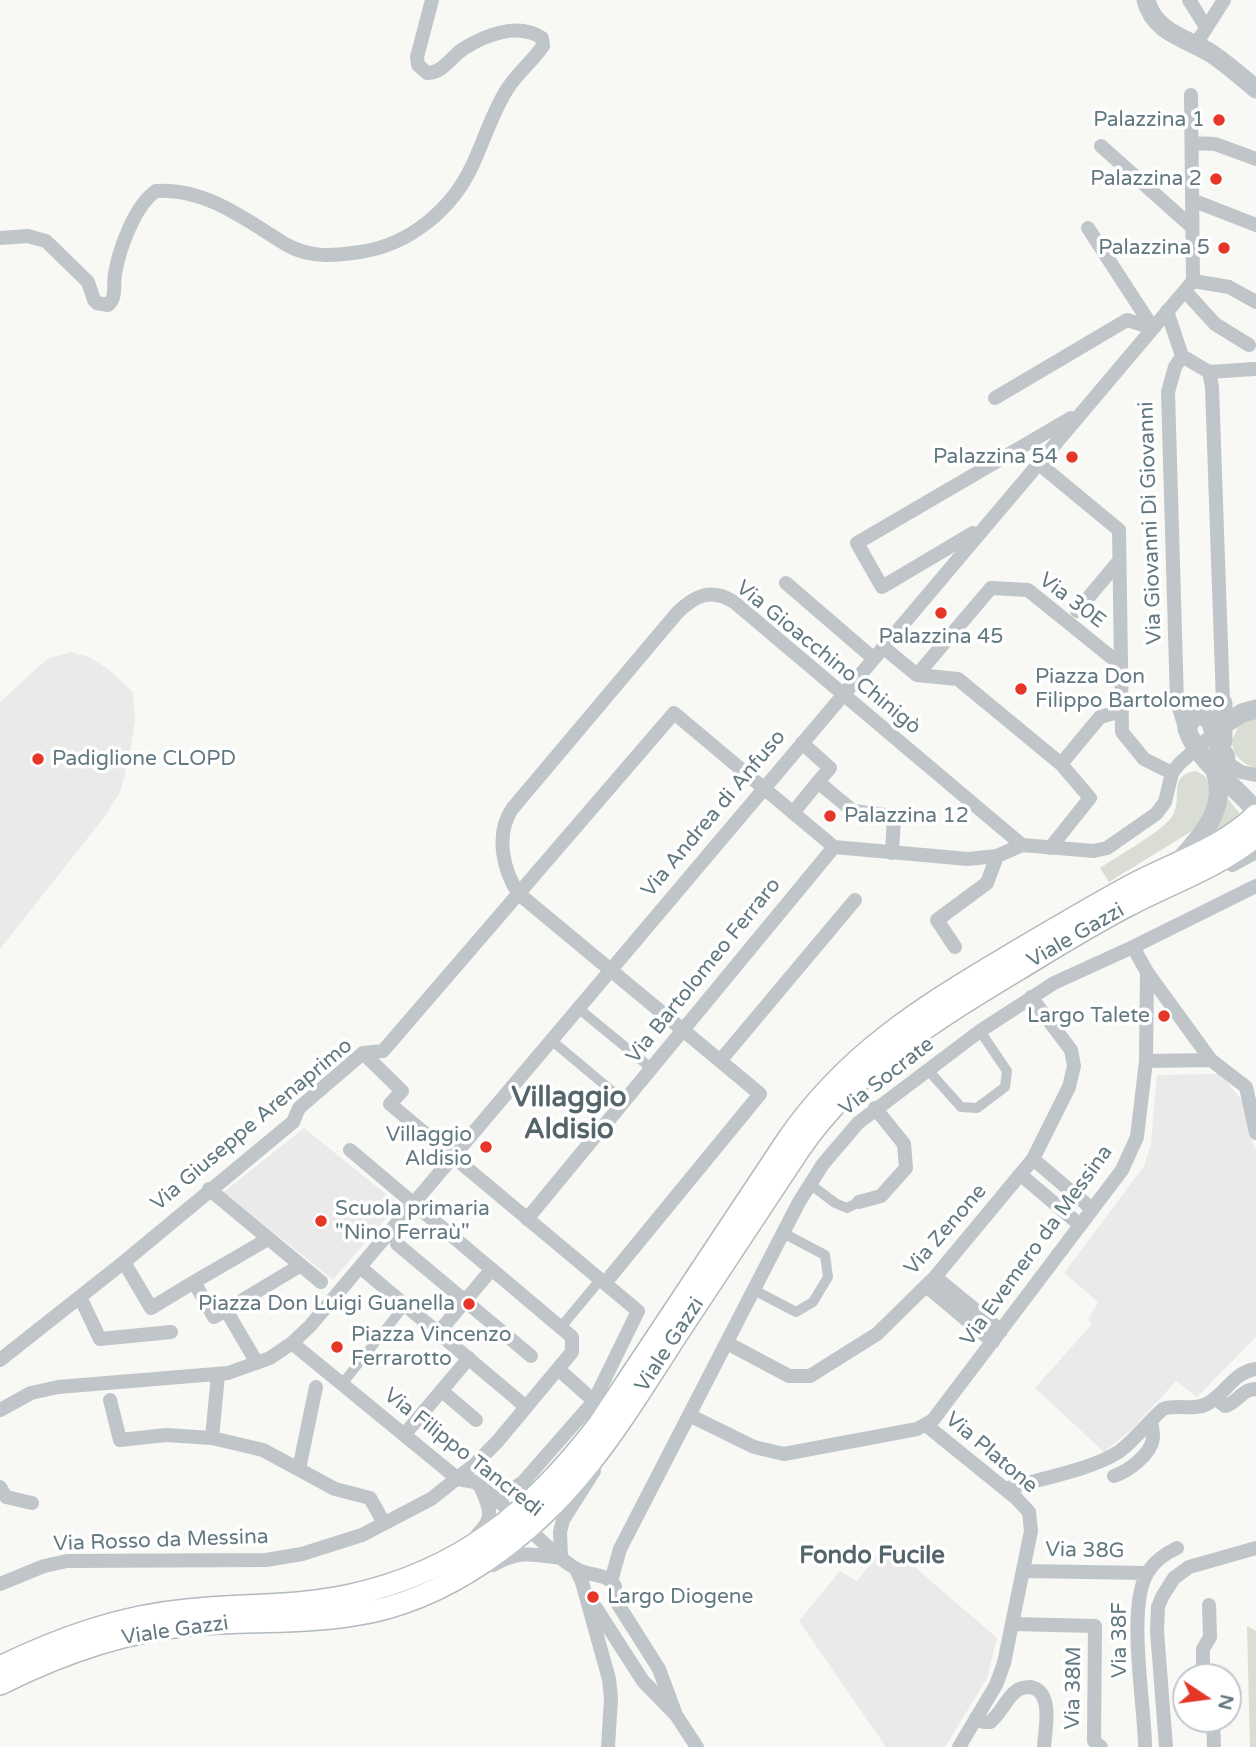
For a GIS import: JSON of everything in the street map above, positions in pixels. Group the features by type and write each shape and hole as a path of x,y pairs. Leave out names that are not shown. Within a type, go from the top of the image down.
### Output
{"main road":[{"name":"Viale Gazzi","path":"0,1684 69,1653 121,1637 188,1625 310,1620 355,1615 408,1601 465,1573 521,1522 545,1489 576,1455 788,1139 830,1085 895,1028 944,995 1112,896 1237,832 1253,808"},
{"name":"Viale Gazzi","path":"0,1667 64,1638 128,1619 187,1610 291,1604 351,1595 410,1577 521,1522 557,1500 611,1435 801,1147 842,1096 905,1042 954,1008 1110,915 1221,858 1256,836"}],"street":[{"path":"0,238 28,236 46,240 88,282 94,300 108,305 113,298 117,267 132,221 141,205 156,191 191,194 244,217 295,248 325,257 384,248 416,232 455,195 472,166 505,92 543,46 542,38 530,33 511,30 501,32 461,50 438,71 427,73 418,65 417,57 432,0"},
{"path":"1146,0 1153,18 1160,26 1204,49 1256,89"},
{"path":"1189,0 1206,27"},
{"path":"1204,49 1206,27 1224,0"},
{"path":"1191,96 1192,227 1189,286 1214,324 1249,345"},
{"path":"1192,143 1214,144 1256,159"},
{"path":"1101,146 1192,227"},
{"path":"1192,200 1256,225"},
{"path":"1088,228 1153,328"},
{"path":"1189,286 1229,287 1256,302"},
{"path":"1189,286 1167,311 1182,356 1209,372 1254,369"},
{"name":"Via Andrea di Anfuso","path":"0,1408 44,1389 218,1375 270,1358 292,1343 310,1326 1167,311"},
{"path":"995,398 1127,320 1153,328"},
{"name":"Via Giovanni Di Giovanni","path":"1182,356 1175,367 1168,392 1177,702 1203,736"},
{"path":"764,788 834,847 968,859 998,856 1022,845 1094,851 1107,848 1156,814 1165,802 1176,768 1203,736 1223,703 1212,387 1209,372"},
{"path":"984,527 882,587 857,543 1082,411"},
{"path":"1038,463 1119,530 1122,732 1144,760 1176,768 1199,762 1224,765 1256,775"},
{"path":"1076,611 1119,561"},
{"path":"786,583 878,652 916,675 958,679 1061,764 1090,798 1050,848"},
{"name":"Via 30E","path":"916,675 991,588 1028,590 1121,665"},
{"name":"Via Gioacchino Chinigò","path":"519,894 507,874 503,838 508,816 677,613 692,599 706,593 713,593 734,602 1022,845"},
{"path":"1203,736 1210,720 1200,715 1223,703 1256,700"},
{"path":"1203,736 1242,713 1256,709"},
{"path":"1061,764 1100,716 1121,711"},
{"name":"Via Giuseppe Arenaprimo","path":"0,1360 124,1262 293,1122 299,1108 363,1053 383,1051 674,713 764,788"},
{"path":"1203,736 1253,808"},
{"path":"793,813 830,768 802,743"},
{"path":"1180,860 1213,818 1224,765"},
{"path":"818,782 853,811 894,816 892,853"},
{"name":"Via Bartolomeo Ferraro","path":"527,1219 834,847"},
{"path":"1167,885 1213,874 1256,852"},
{"path":"955,947 937,920 987,883 998,856"},
{"name":"Via Socrate","path":"601,1578 620,1549 810,1184 845,1138 875,1108 1031,997 1077,971 1133,947 1256,886"},
{"path":"350,1150 567,1332 603,1281 760,1094 519,894"},
{"path":"720,1061 855,900"},
{"path":"1133,947 1147,972 1211,1060 1246,1087 1256,1133"},
{"name":"Via Evemero da Messina","path":"926,1425 940,1411 1122,1170 1133,1148 1139,1124 1145,1068 1147,972"},
{"name":"Via Zenone","path":"727,1343 789,1376 810,1376 877,1334 930,1281 1033,1159 1069,1087 1073,1058 1066,1042 1031,997"},
{"path":"578,1008 651,1068"},
{"path":"927,1069 961,1107 977,1108 1005,1087 1007,1071 980,1031"},
{"path":"551,1040 624,1101"},
{"path":"363,1053 402,1091 390,1104 638,1311 594,1401 523,1482 497,1500"},
{"path":"1145,1068 1211,1060"},
{"path":"810,1184 835,1203 847,1208 881,1196 906,1168 904,1144 875,1108"},
{"path":"1033,1159 1092,1209"},
{"path":"1021,1175 1080,1225"},
{"path":"209,1189 321,1282"},
{"path":"754,1290 796,1312 813,1302 828,1276 825,1255 783,1233"},
{"path":"124,1262 151,1308 268,1238"},
{"path":"397,1244 531,1356"},
{"path":"194,1282 214,1317 301,1265"},
{"path":"360,1267 526,1407"},
{"path":"438,1333 492,1269"},
{"path":"930,1281 997,1336"},
{"path":"80,1297 100,1339 171,1332"},
{"path":"342,1384 405,1305"},
{"path":"226,1310 257,1363"},
{"name":"Via Rosso da Messina","path":"0,1584 44,1566 66,1561 221,1561 282,1558 345,1541 431,1499 458,1479 497,1442 572,1352 567,1332"},
{"name":"Via Filippo Tancredi","path":"292,1343 458,1479 475,1482 561,1558 576,1569 601,1578"},
{"path":"404,1435 469,1358"},
{"path":"299,1469 322,1368"},
{"path":"558,1368 594,1401"},
{"path":"1005,1489 1111,1457 1168,1407 1204,1406 1240,1374 1256,1369"},
{"path":"212,1438 218,1375"},
{"path":"109,1383 110,1400 120,1440 166,1435 212,1438 263,1450 335,1489 370,1498 384,1523"},
{"path":"1215,1398 1225,1406 1230,1405 1247,1390 1256,1389"},
{"path":"442,1391 476,1420"},
{"name":"Via Platone","path":"689,1415 754,1447 783,1454 926,1425 1023,1504 1031,1521 1029,1543 1000,1675 959,1747"},
{"path":"1114,1476 1129,1468 1151,1446 1151,1421"},
{"path":"465,1573 483,1570 516,1554 561,1558 560,1532 563,1520 593,1472 611,1435"},
{"path":"0,1487 6,1497 32,1503"},
{"path":"291,1604 314,1594 349,1588 404,1571 478,1535 490,1519 487,1502 480,1487"},
{"path":"497,1500 545,1489"},
{"path":"1147,1573 1167,1552 1177,1548"},
{"path":"1166,1747 1157,1631 1158,1607 1162,1597 1174,1578 1189,1567 1256,1548"},
{"path":"576,1569 590,1605 643,1681 676,1715 697,1747"},
{"name":"Via 38G","path":"1023,1571 1147,1573"},
{"name":"Via 38F","path":"1145,1747 1138,1624 1142,1586 1147,1573"},
{"path":"590,1605 607,1606 614,1598 616,1592 601,1578 585,1585 590,1605 609,1679 611,1698 608,1747"},
{"path":"614,1598 659,1669 676,1715"},
{"path":"1203,1663 1203,1649 1210,1637 1209,1605"},
{"name":"Via 38M","path":"1012,1624 1095,1626 1094,1741 1101,1747"},
{"path":"976,1718 990,1722 1018,1689 1036,1689 1044,1698 1046,1706 1044,1747"}],"shaded area":[{"path":"71,652 89,657 108,669 133,692 135,721 129,757 120,792 105,816 0,949 0,702 47,659"},
{"path":"1256,717 1256,768 1239,758 1232,740 1240,723"},
{"path":"1196,771 1205,776 1213,793 1199,825 1109,882 1100,868 1168,821 1176,808 1179,782 1187,773"},
{"path":"1227,798 1241,815 1229,825 1213,832 1224,814"},
{"path":"1221,1074 1243,1102 1252,1143 1256,1149 1256,1337 1197,1397 1176,1381 1133,1428 1104,1452 1035,1388 1092,1324 1088,1319 1098,1302 1064,1273 1144,1166 1151,1144 1157,1075"},
{"name":"Scuola primaria \"Nino Ferraù\"","path":"304,1128 398,1204 333,1280 224,1192"},
{"path":"887,1543 997,1638 987,1678 945,1747 886,1747 799,1621 840,1571 857,1581"},
{"path":"1247,1626 1256,1631 1256,1747 1250,1747"}],"place":[{"name":"Palazzina 1","path":"1219,120"},
{"name":"Palazzina 2","path":"1216,179"},
{"name":"Palazzina 5","path":"1224,248"},
{"name":"Palazzina 54","path":"1072,457"},
{"name":"Palazzina 45","path":"941,613"},
{"name":"Piazza Don Filippo Bartolomeo","path":"1021,689"},
{"name":"Padiglione CLOPD","path":"38,759"},
{"name":"Palazzina 12","path":"830,816"},
{"name":"Largo Talete","path":"1164,1016"},
{"name":"Villaggio Aldisio","path":"486,1147"},
{"name":"Scuola primaria \"Nino Ferraù\"","path":"321,1221"},
{"name":"Piazza Don Luigi Guanella","path":"469,1304"},
{"name":"Piazza Vincenzo Ferrarotto","path":"337,1347"},
{"name":"Largo Diogene","path":"593,1597"}],"district":[{"name":"Villaggio Aldisio","path":"569,1115"},
{"name":"Fondo Fucile","path":"872,1557"}]}
